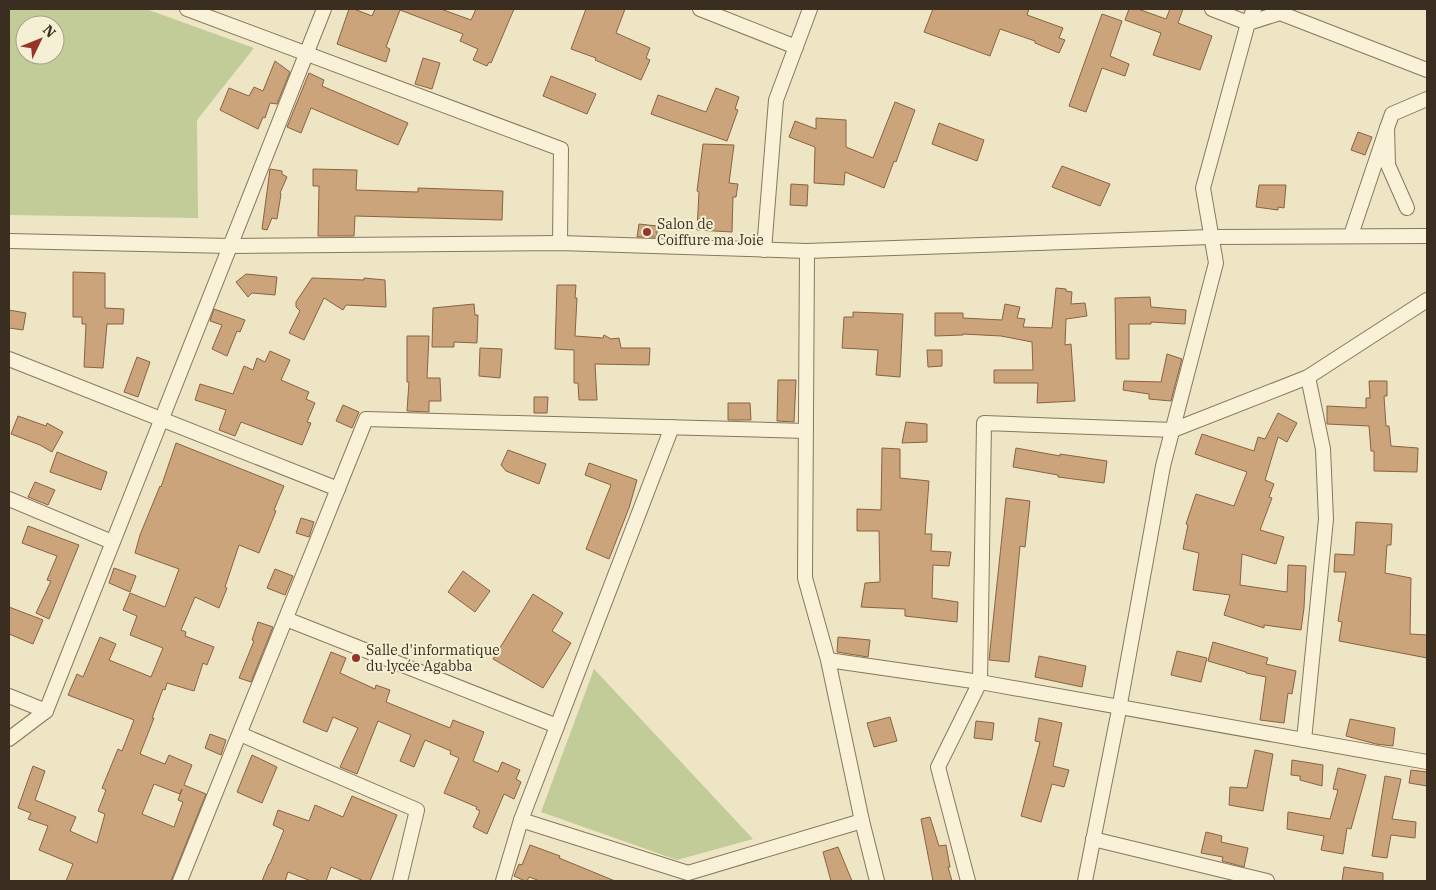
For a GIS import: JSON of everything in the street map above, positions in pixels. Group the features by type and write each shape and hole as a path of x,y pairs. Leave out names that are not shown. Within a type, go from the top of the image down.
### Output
{"street":[{"path":"187,9 561,149 560,243"},
{"path":"9,739 46,711 324,9"},
{"path":"700,9 796,47"},
{"path":"764,250 776,100 810,9"},
{"path":"1212,9 1248,23 1280,13 1427,70"},
{"path":"1085,881 1163,466 1216,264 1203,188 1248,23 1254,9"},
{"path":"1351,235 1392,114 1427,99"},
{"path":"1388,128 1388,164 1407,208"},
{"path":"9,241 230,246 560,243 806,251 1212,236 1427,236"},
{"path":"806,251 805,578 828,660 862,821 877,881"},
{"path":"968,881 938,767 980,682 984,424 1172,430 1308,377 1427,300"},
{"path":"9,359 338,489"},
{"path":"1304,740 1326,519 1323,449 1308,377"},
{"path":"180,881 366,419 806,431"},
{"path":"503,881 521,820 672,427"},
{"path":"9,499 112,542"},
{"path":"286,619 557,726"},
{"path":"828,660 980,682 1427,762"},
{"path":"9,696 46,711"},
{"path":"240,734 417,810 400,881"},
{"path":"521,820 689,877 862,821"},
{"path":"1093,839 1267,881"}],"green space":[{"path":"9,9 146,9 254,48 197,120 198,218 9,215"},
{"path":"594,669 753,839 677,860 541,812"}],"building":[{"path":"349,9 372,16 375,9 441,9 471,20 476,9 514,9 491,63 489,62 487,66 473,60 478,49 460,41 463,34 400,10 386,47 390,49 386,62 337,44"},
{"path":"586,9 625,9 616,33 650,48 646,58 650,60 641,80 595,60 596,58 571,49"},
{"path":"933,9 1029,9 1027,15 1063,28 1059,38 1065,40 1059,53 1035,43 1035,41 1000,29 990,56 924,32"},
{"path":"1129,9 1138,9 1166,19 1170,9 1183,9 1178,23 1212,36 1200,70 1153,55 1161,33 1125,20"},
{"path":"1102,14 1122,21 1110,56 1129,64 1125,76 1102,68 1086,112 1069,106"},
{"path":"423,58 440,63 432,89 415,84"},
{"path":"275,61 290,72 277,104 270,103 265,118 263,117 258,129 220,110 229,88 249,96 254,87 263,91"},
{"path":"309,73 324,80 322,86 408,123 398,145 311,108 301,133 287,127"},
{"path":"551,76 596,94 587,114 543,96"},
{"path":"716,88 739,97 735,109 738,110 727,141 651,114 658,95 706,112"},
{"path":"895,102 915,110 896,162 894,161 884,188 845,172 844,185 814,183 815,147 789,137 795,121 816,129 816,118 846,120 846,147 873,158"},
{"path":"939,123 984,140 977,161 932,144"},
{"path":"1358,132 1372,137 1365,155 1351,150"},
{"path":"703,144 734,145 729,183 738,184 736,197 733,197 732,232 697,230 699,192 697,191"},
{"path":"1062,166 1110,184 1100,206 1052,187"},
{"path":"270,169 282,171 282,174 287,177 280,193 277,219 272,218 267,230 262,229"},
{"path":"313,169 357,170 356,190 418,192 418,188 503,191 502,220 355,216 354,236 318,236 319,186 313,186"},
{"path":"791,184 808,185 807,206 790,205"},
{"path":"1259,185 1286,185 1284,208 1278,207 1278,210 1256,207"},
{"path":"639,224 657,226 657,237 637,237"},
{"path":"73,272 105,273 105,308 124,309 123,324 107,324 103,368 84,367 86,324 82,324 82,317 73,317"},
{"path":"246,274 277,277 275,295 252,293 248,297 236,282"},
{"path":"312,278 385,280 386,307 346,305 343,310 324,298 304,340 289,333 300,311 296,307 296,302"},
{"path":"557,285 576,285 575,336 603,338 604,335 611,339 619,338 621,348 650,348 649,365 595,364 597,400 579,400 578,383 574,383 574,350 555,349"},
{"path":"1056,288 1072,292 1071,304 1085,303 1087,316 1066,319 1065,345 1071,344 1075,401 1037,403 1038,383 994,383 994,370 1033,370 1032,342 1001,336 963,334 935,336 935,313 963,313 963,318 1002,320 1005,304 1020,307 1017,318 1025,319 1023,327 1052,328"},
{"path":"1150,297 1151,307 1186,310 1185,324 1151,322 1151,324 1129,324 1129,359 1116,359 1115,298"},
{"path":"474,304 475,315 478,315 477,343 454,342 454,347 432,347 433,308"},
{"path":"214,309 245,320 240,332 237,331 227,356 212,349 222,325 210,321"},
{"path":"9,310 26,313 23,330 9,328"},
{"path":"853,312 903,314 900,377 876,375 878,350 842,348 844,317 853,317"},
{"path":"407,336 429,336 427,378 440,378 441,401 429,401 429,412 407,411 409,382 407,382"},
{"path":"480,348 502,349 500,378 479,376"},
{"path":"927,350 942,350 942,366 928,367"},
{"path":"270,351 290,360 281,380 309,392 306,399 315,403 307,422 311,423 302,445 241,422 235,436 219,430 226,410 195,400 200,384 233,394 244,366 253,370 257,358 265,362"},
{"path":"1167,354 1182,359 1171,401 1149,399 1149,394 1123,390 1124,381 1161,382"},
{"path":"137,357 150,362 138,397 124,392"},
{"path":"778,380 796,380 794,422 777,421"},
{"path":"1369,381 1387,381 1387,396 1384,396 1386,426 1389,426 1391,446 1418,448 1417,472 1374,471 1374,451 1371,451 1369,426 1327,424 1327,406 1366,408 1366,398 1370,398"},
{"path":"534,397 548,397 547,413 534,413"},
{"path":"728,403 750,403 751,420 728,420"},
{"path":"343,405 359,412 352,428 336,421"},
{"path":"1278,413 1297,423 1287,442 1278,437 1265,480 1274,484 1269,497 1272,498 1260,530 1284,537 1276,564 1242,554 1240,585 1287,592 1288,565 1306,566 1301,630 1264,625 1264,628 1224,615 1230,595 1193,590 1199,553 1183,549 1188,525 1186,524 1196,494 1234,506 1247,472 1195,454 1202,434 1254,451 1258,437 1265,439"},
{"path":"18,416 46,426 47,423 63,432 52,452 40,445 11,434"},
{"path":"906,422 927,424 927,442 902,443"},
{"path":"176,443 284,486 259,553 239,545 225,587 227,588 219,608 195,597 181,630 186,632 185,636 214,647 207,665 203,663 194,691 167,683 165,690 163,689 140,754 165,764 169,755 192,765 184,785 206,794 171,881 66,881 73,864 39,850 48,826 28,819 31,813 18,808 33,766 45,771 35,800 76,817 70,831 97,843 105,814 98,811 106,790 102,788 118,749 122,751 134,720 68,695 77,674 83,677 100,637 116,644 109,660 151,677 163,648 130,635 137,616 123,610 130,593 165,607 179,569 135,553 140,535 161,487","holes":["154,784 180,794 182,789 178,800 183,802 174,827 142,814"]},
{"path":"882,448 900,449 900,478 929,481 925,534 932,534 931,551 951,552 949,566 933,565 932,598 958,602 957,622 905,616 905,609 861,607 865,583 880,582 879,531 857,531 857,509 881,510"},
{"path":"1016,448 1060,456 1060,454 1107,461 1104,483 1058,477 1058,475 1013,467"},
{"path":"508,450 546,464 539,484 506,471 501,465"},
{"path":"57,452 107,472 101,490 50,472"},
{"path":"589,463 637,480 629,508 609,559 586,549 611,485 585,475"},
{"path":"35,482 55,490 48,505 28,497"},
{"path":"1006,498 1030,501 1025,547 1020,546 1009,662 989,660"},
{"path":"301,518 314,522 309,537 296,533"},
{"path":"1356,522 1392,524 1391,545 1387,545 1385,573 1411,578 1410,634 1427,635 1427,658 1339,641 1342,622 1338,621 1346,572 1334,572 1335,554 1354,555"},
{"path":"28,526 79,545 49,619 36,613 51,581 47,580 57,556 22,543"},
{"path":"114,568 136,576 130,592 109,583"},
{"path":"275,569 293,576 285,595 267,588"},
{"path":"463,571 490,591 475,612 448,592"},
{"path":"533,594 563,613 552,631 571,643 543,688 493,659"},
{"path":"9,607 43,620 33,644 9,634"},
{"path":"258,622 273,627 251,682 239,678 254,641 252,640"},
{"path":"838,637 870,640 868,657 837,652"},
{"path":"1213,642 1268,658 1266,664 1296,671 1292,694 1288,693 1284,723 1260,720 1266,677 1208,661"},
{"path":"1177,651 1207,658 1201,682 1171,675"},
{"path":"331,652 346,658 340,673 375,689 376,685 390,690 386,702 450,728 453,720 484,732 473,761 498,772 502,762 520,770 516,779 521,782 514,799 504,794 487,834 473,827 480,811 476,809 477,807 444,793 459,758 450,754 451,751 425,740 414,767 400,761 411,735 378,721 357,774 340,767 358,728 333,717 327,732 303,722"},
{"path":"1039,656 1086,666 1082,687 1035,677"},
{"path":"890,717 897,741 874,747 867,723"},
{"path":"1039,718 1062,723 1053,766 1069,770 1064,787 1052,784 1041,822 1021,816 1040,742 1035,741"},
{"path":"1350,719 1395,728 1393,746 1376,744 1346,736"},
{"path":"976,721 994,723 992,740 974,738"},
{"path":"210,734 226,740 221,755 205,748"},
{"path":"1255,750 1273,754 1263,811 1229,805 1230,787 1247,788"},
{"path":"252,755 277,767 262,803 237,792"},
{"path":"1292,760 1323,765 1322,786 1300,780 1300,776 1291,775"},
{"path":"1338,768 1366,775 1351,829 1347,828 1343,854 1321,850 1324,836 1287,829 1288,812 1330,819 1338,790 1333,789"},
{"path":"1411,770 1427,772 1427,786 1409,783"},
{"path":"1385,776 1401,779 1392,819 1416,822 1415,838 1391,835 1387,858 1372,856"},
{"path":"352,796 397,815 370,881 364,881 331,867 326,881 311,881 288,872 285,881 262,881 284,830 273,825 278,810 309,821 315,805 343,817"},
{"path":"930,817 939,846 946,845 950,867 948,867 952,881 933,881 921,819"},
{"path":"1206,832 1222,836 1221,842 1248,848 1244,867 1222,861 1223,857 1201,853"},
{"path":"530,845 560,856 559,858 615,881 540,881 529,877 525,881 514,876 519,864 522,865"},
{"path":"838,847 852,881 831,881 823,852"},
{"path":"1344,867 1383,873 1383,881 1342,881"}],"place":[{"name":"Salon de Coiffure ma Joie","path":"647,232"},
{"name":"Salle d'informatique du lycée Agabba","path":"356,658"}]}
